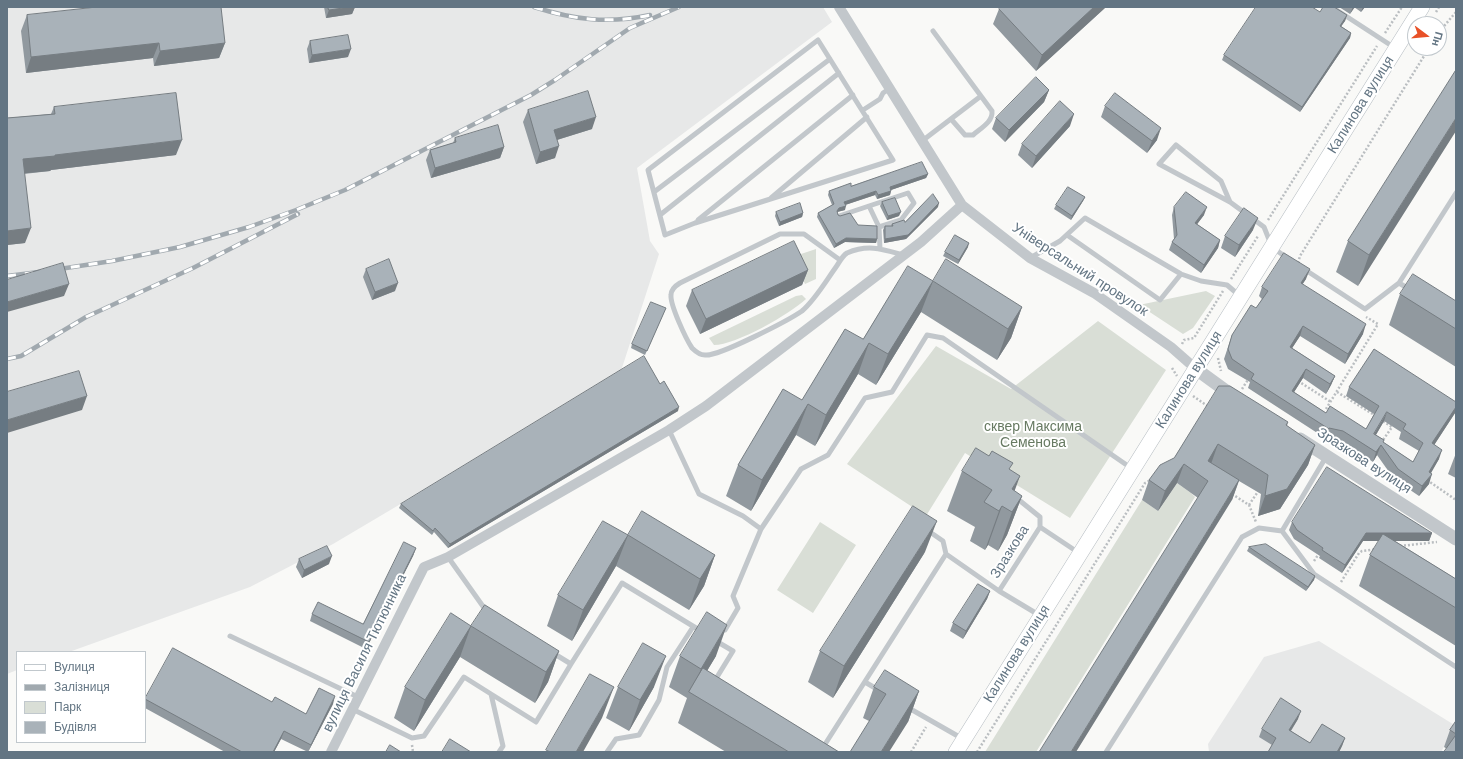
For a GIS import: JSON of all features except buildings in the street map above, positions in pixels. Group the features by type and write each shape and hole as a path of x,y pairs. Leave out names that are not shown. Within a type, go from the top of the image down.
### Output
{"main road":[{"name":"Калинова вулиця","path":"960,746 1422,7"}],"street":[{"name":"Універсальний провулок","path":"839,7 962,204 1030,258 1094,293 1171,347 1196,369"},
{"path":"448,557 669,430 706,406 921,242 962,204"},
{"path":"1196,369 1221,388 1242,395"},
{"name":"Зразкова вулиця","path":"1287,430 1456,539"},
{"name":"вулиця Василя Тютюнника","path":"331,752 424,567 448,557"}],"lane":[{"path":"1332,7 1396,49"},
{"path":"933,31 992,111 990,120 973,135 965,134 951,119"},
{"path":"818,40 839,73 893,160 695,223 665,235 648,170 818,40"},
{"path":"654,192 830,59"},
{"path":"660,215 839,73"},
{"path":"863,110 880,99 883,93 890,89"},
{"path":"695,223 853,95"},
{"path":"922,141 981,96"},
{"path":"769,199 867,117"},
{"path":"1230,202 1221,181 1176,145 1158,164 1230,202 1264,227 1272,247 1292,261"},
{"path":"839,216 908,193 914,203 901,220 879,227"},
{"path":"1297,265 1365,309 1399,283 1456,193"},
{"path":"869,206 879,227 880,249"},
{"path":"1030,258 1060,241 1086,218 1181,274 1201,281 1227,285 1240,297"},
{"path":"840,260 804,234 780,234 680,283 673,288 671,294 672,303 692,348 698,353 705,355 713,354 750,339 802,310 818,292 845,254 863,247 880,249 903,255"},
{"path":"1067,234 1160,300 1181,274"},
{"path":"1399,283 1412,291"},
{"path":"718,642 738,608 733,596 761,529 801,469 828,455 864,398 892,392 927,335 943,338 1132,469"},
{"path":"669,430 699,494 743,516 761,529"},
{"path":"1282,530 1327,456"},
{"path":"1019,500 1040,517 1040,527 1079,554"},
{"path":"920,526 943,541 946,554 1041,617"},
{"name":"Зразкова","path":"1000,591 1040,527"},
{"path":"1106,752 1242,537 1259,528 1282,530 1314,574 1456,667"},
{"path":"814,748 820,752 946,554"},
{"path":"448,557 485,611 491,614"},
{"path":"352,709 412,738 424,736 464,677 536,722 622,583 706,634"},
{"path":"607,752 616,739 639,735 659,700 667,667 693,627"},
{"path":"230,636 358,697"},
{"path":"712,638 733,651 712,685 719,689"},
{"path":"551,651 571,664"},
{"path":"865,682 885,693"},
{"path":"491,694 503,746 499,752"},
{"path":"904,705 931,720 960,746"}],"path":[{"path":"1177,353 1184,340 1194,338 1402,7"},
{"path":"1447,23 1456,12"},
{"path":"1297,265 1300,256 1424,56"},
{"path":"1323,414 1378,324 1362,314"},
{"path":"1242,395 1252,374"},
{"path":"1294,378 1331,402"},
{"path":"1183,390 1209,407 1205,413"},
{"path":"1337,392 1392,427 1380,445"},
{"path":"1326,409 1331,412"},
{"path":"1374,442 1384,448"},
{"path":"977,752 1145,483 1157,478"},
{"path":"1424,478 1456,500"},
{"path":"1249,505 1262,486"},
{"path":"1227,491 1249,505 1259,528"},
{"path":"1400,546 1437,542"},
{"path":"1314,574 1312,568 1322,547"},
{"path":"1336,589 1358,553 1362,551 1385,548"},
{"path":"911,752 931,720"}],"shaded area":[{"path":"7,7 823,7 832,22 637,168 650,241 659,254 620,374 333,544 250,587 72,651 16,651 16,670 7,674"},
{"path":"1319,641 1456,726 1441,752 1209,752 1208,744 1264,657"}],"green space":[{"path":"816,249 816,279 805,284 792,257"},
{"path":"1206,291 1215,296 1193,328 1183,334 1139,305"},
{"path":"802,295 806,299 788,313 762,328 724,344 714,345 709,338 796,296"},
{"name":"сквер Максима Семенова","path":"1098,321 1166,370 1070,518 965,453 926,516 847,464 936,346 1011,389"},
{"path":"1177,483 1195,497 1036,752 985,752 1142,500 1158,511"},
{"path":"820,522 856,545 813,613 777,590"}],"railway":[{"path":"534,7 578,18 606,20 635,18 650,15"},
{"path":"53,270 112,261 180,247 249,227 345,190 531,95 630,28 679,7"},
{"path":"7,359 21,356 86,317 193,268 298,214"},
{"path":"7,276 39,272"}]}
